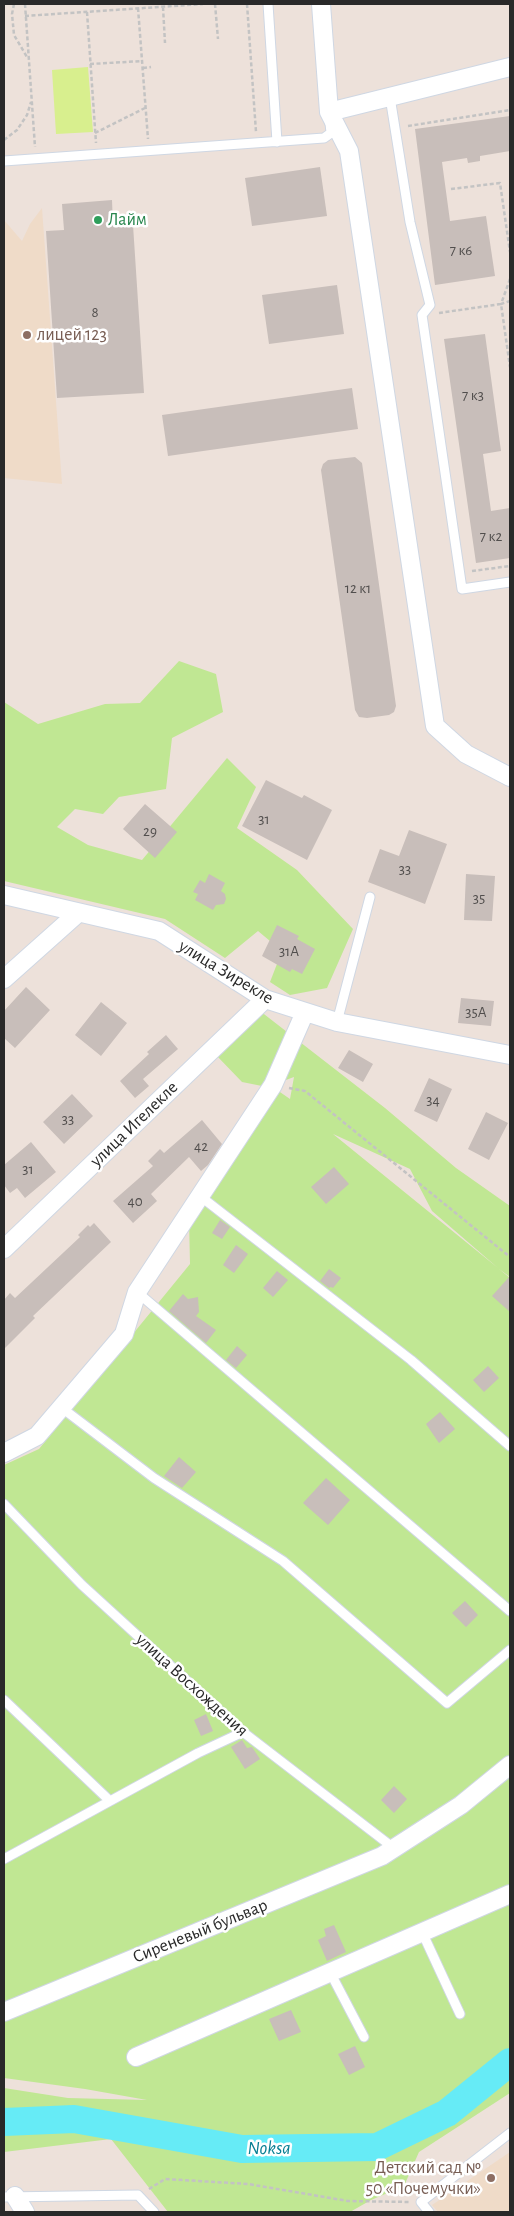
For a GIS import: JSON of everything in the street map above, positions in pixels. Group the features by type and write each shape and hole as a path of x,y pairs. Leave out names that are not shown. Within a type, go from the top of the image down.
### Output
{"street":[{"path":"321,4 329,112 349,151 435,726 466,754 510,777"},
{"path":"329,112 510,67"},
{"name":"улица Зирекле","path":"4,895 159,931 265,1000 337,1022 510,1055"},
{"path":"4,978 78,913"},
{"name":"улица Игелекле","path":"4,1249 265,1000"},
{"path":"4,1454 37,1436 124,1334 137,1292 273,1085 305,1012"},
{"name":"Сиреневый бульвар","path":"4,2012 333,1877 395,1849 461,1805 510,1765"},
{"path":"136,2057 331,1974 510,1894"},
{"path":"9,2197 24,2212"}],"lane":[{"path":"268,4 278,142"},
{"path":"390,97 410,222 430,305 422,315 462,589 510,582"},
{"path":"4,161 328,137 331,133 329,112"},
{"path":"337,1022 370,897"},
{"path":"200,1196 411,1360 510,1446"},
{"path":"137,1292 510,1610"},
{"path":"62,1408 154,1478 283,1561 447,1703 510,1650"},
{"name":"улица Восхождения","path":"4,1504 82,1586 243,1732 395,1849"},
{"path":"4,1700 110,1801"},
{"path":"4,1859 198,1753 243,1732"},
{"path":"422,1932 460,2014"},
{"path":"331,1974 364,2037"},
{"path":"429,2212 421,2202 510,2133"},
{"path":"9,2197 138,2195 154,2212"}],"path":[{"path":"14,4 12,14 14,35 28,58"},
{"path":"25,4 36,159"},
{"path":"26,16 203,4"},
{"path":"216,4 218,39"},
{"path":"247,4 257,143"},
{"path":"164,6 165,43"},
{"path":"138,8 148,151"},
{"path":"87,12 97,154"},
{"path":"90,64 142,61"},
{"path":"142,68 151,67"},
{"path":"4,140 22,124 32,100"},
{"path":"95,133 146,108"},
{"path":"451,190 500,183 510,252"},
{"path":"510,279 501,304 510,367"},
{"path":"422,315 501,304 510,301"},
{"path":"459,572 510,566"},
{"path":"273,1085 305,1091 510,1257"},
{"path":"138,2195 165,2179 248,2184 348,2201 421,2202"}],"shaded area":[{"name":"лицей 123","path":"42,208 62,484 4,478 4,220 22,241 30,224"},
{"name":"Детский сад № 50 «Почемучки»","path":"510,2152 510,2212 438,2212 432,2205"}],"green space":[{"path":"88,67 93,132 56,134 52,70"},
{"path":"179,661 216,674 223,712 172,738 166,789 119,797 103,814 75,809 57,827 88,845 142,860 227,758 256,787 237,828 297,870 353,929 327,988 290,995 270,982 282,951 258,931 225,958 165,919 4,881 4,702 38,724 105,704 140,703"},
{"path":"260,1011 385,1108 456,1168 510,1206 510,1277 499,1269 510,1278 510,2093 419,2152 404,2186 371,2200 350,2212 168,2212 111,2139 4,2152 4,2088 68,2098 147,2100 4,2078 4,1465 39,1449 190,1264 189,1219 277,1090 290,1099 294,1077 267,1087 242,1082 216,1055","holes":["333,1134 410,1169 432,1211 498,1268"]}],"building":[{"path":"510,116 510,151 480,156 480,161 468,163 467,158 442,162 450,221 486,216 495,276 435,285 415,129"},
{"path":"320,167 327,216 252,226 245,178"},
{"path":"112,200 113,226 133,225 144,393 57,398 46,231 64,230 62,204"},
{"path":"337,285 344,334 269,344 262,295"},
{"path":"485,334 501,451 483,454 491,511 510,508 510,558 476,563 444,339"},
{"path":"352,388 358,429 168,456 162,415"},
{"path":"355,457 362,463 396,706 394,712 389,715 367,718 359,717 355,710 321,470 323,464 328,460"},
{"path":"266,780 302,798 304,795 332,810 307,860 242,826"},
{"path":"145,804 177,832 155,858 123,829"},
{"path":"409,830 447,844 425,904 368,882 380,849 399,856"},
{"path":"209,874 225,883 221,891 225,894 224,904 216,905 213,910 195,900 198,894 193,892 200,880 205,883"},
{"path":"466,874 495,876 492,921 464,920"},
{"path":"277,925 299,936 297,939 315,949 302,974 292,969 290,972 262,956"},
{"path":"26,987 50,1010 15,1048 4,1038 4,1011"},
{"path":"461,998 494,1001 491,1026 458,1023"},
{"path":"101,1002 127,1023 101,1056 75,1035"},
{"path":"166,1035 178,1049 143,1079 149,1086 135,1098 120,1081"},
{"path":"349,1050 373,1064 363,1082 338,1068"},
{"path":"429,1078 452,1089 437,1122 414,1111"},
{"path":"72,1094 93,1116 64,1144 43,1122"},
{"path":"486,1112 508,1123 489,1160 468,1149"},
{"path":"202,1120 222,1144 208,1165 201,1171 189,1157 151,1194 157,1201 133,1223 113,1201 153,1166 148,1161 160,1149 164,1153"},
{"path":"31,1142 56,1172 25,1198 17,1188 10,1193 4,1185 4,1165"},
{"path":"334,1167 349,1184 326,1204 311,1187"},
{"path":"220,1220 230,1227 222,1239 212,1233"},
{"path":"94,1223 111,1242 33,1316 35,1318 4,1349 4,1300 10,1293 15,1298 80,1237 78,1235 88,1225 90,1227"},
{"path":"236,1245 248,1254 234,1273 223,1265"},
{"path":"329,1269 341,1278 333,1288 329,1288 320,1281"},
{"path":"277,1271 288,1280 273,1297 263,1288"},
{"path":"510,1276 510,1312 492,1296"},
{"path":"183,1294 188,1299 198,1297 199,1312 196,1316 216,1330 206,1343 169,1311"},
{"path":"237,1346 247,1355 236,1368 226,1360"},
{"path":"488,1366 499,1378 484,1392 473,1380"},
{"path":"440,1412 455,1429 439,1443 426,1424"},
{"path":"179,1457 196,1472 182,1488 164,1476"},
{"path":"326,1478 350,1500 328,1525 303,1503"},
{"path":"465,1601 478,1615 466,1627 452,1613"},
{"path":"206,1714 213,1731 201,1736 194,1720"},
{"path":"242,1740 247,1748 252,1747 260,1759 245,1769 231,1747"},
{"path":"394,1786 407,1799 394,1813 381,1800"},
{"path":"334,1925 346,1952 327,1961 318,1940 326,1936 324,1929"},
{"path":"291,2010 301,2032 279,2041 269,2019"},
{"path":"355,2046 365,2067 349,2075 338,2054"}],"waterway":[{"name":"Noksa","path":"4,2122 74,2119 242,2149 377,2147 447,2113 510,2062"}],"place":[{"name":"Лайм","path":"98,220"},
{"name":"лицей 123","path":"27,335"},
{"name":"Детский сад № 50 «Почемучки»","path":"491,2178"}]}
